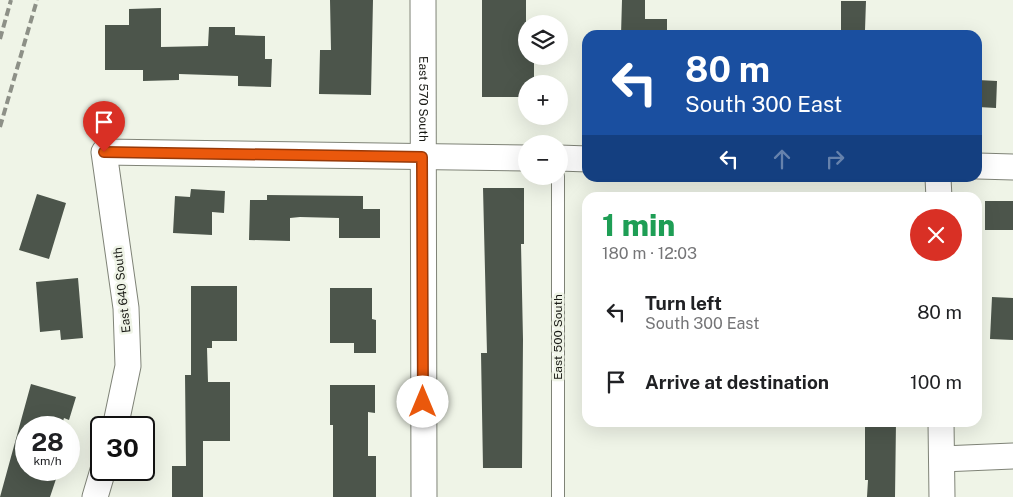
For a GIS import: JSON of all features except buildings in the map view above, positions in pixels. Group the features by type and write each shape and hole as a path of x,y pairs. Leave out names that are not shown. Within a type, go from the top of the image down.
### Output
{"street":[{"name":"East 570 South","path":"423,0 424,497"},
{"name":"East 640 South","path":"118,416 128,366 126,308 104,152 422,157"},
{"path":"422,157 518,158"},
{"path":"568,158 582,159"},
{"path":"982,166 1013,167"},
{"path":"941,427 942,497"},
{"path":"942,459 1013,456"},
{"path":"95,497 100,481"}],"lane":[{"name":"East 500 South","path":"558,185 558,497"}],"railway":[{"path":"0,39 11,0"},
{"path":"0,127 37,0"}],"route":[{"path":"104,152 422,157 423,402"}]}
